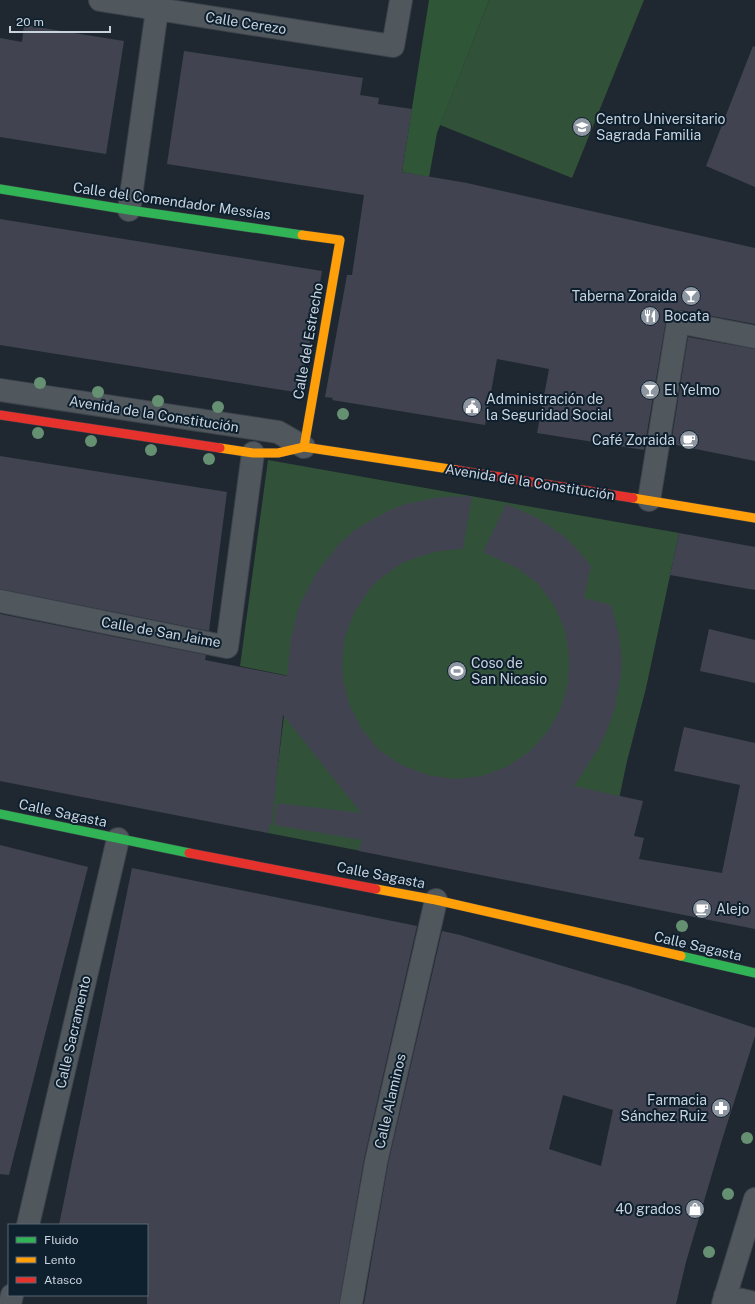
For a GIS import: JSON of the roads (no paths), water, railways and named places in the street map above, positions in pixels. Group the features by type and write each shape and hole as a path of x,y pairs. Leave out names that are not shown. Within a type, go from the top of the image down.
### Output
{"street":[{"name":"Calle Cerezo","path":"100,0 141,5 392,46 400,0"},
{"path":"185,13 203,0"},
{"path":"129,210 141,5"},
{"name":"Calle del Comendador Messías","path":"0,189 129,210 340,240"},
{"name":"Calle del Estrecho","path":"304,447 340,240"},
{"path":"649,500 678,322 755,337"},
{"name":"Avenida de la Constitución","path":"0,390 278,432 304,447 649,500 755,518"},
{"name":"Avenida de la Constitución","path":"0,415 253,453 278,453 304,447"},
{"name":"Calle de San Jaime","path":"0,601 227,647 253,453"},
{"name":"Calle Sagasta","path":"0,814 118,839 436,900 755,974"},
{"name":"Calle Sacramento","path":"28,1224 118,839"},
{"name":"Calle Alaminos","path":"351,1304 376,1162 436,900"},
{"path":"755,1199 724,1300 755,1303"}],"place":[{"name":"Centro Universitario Sagrada Familia","path":"582,127"},
{"name":"Taberna Zoraida","path":"691,296"},
{"name":"Bocata","path":"650,316"},
{"name":"El Yelmo","path":"650,390"},
{"name":"Administración de la Seguridad Social","path":"472,407"},
{"name":"Café Zoraida","path":"689,440"},
{"name":"Coso de San Nicasio","path":"457,671"},
{"name":"Alejo","path":"702,909"},
{"name":"Farmacia Sánchez Ruiz","path":"721,1108"},
{"name":"40 grados","path":"695,1209"}]}
